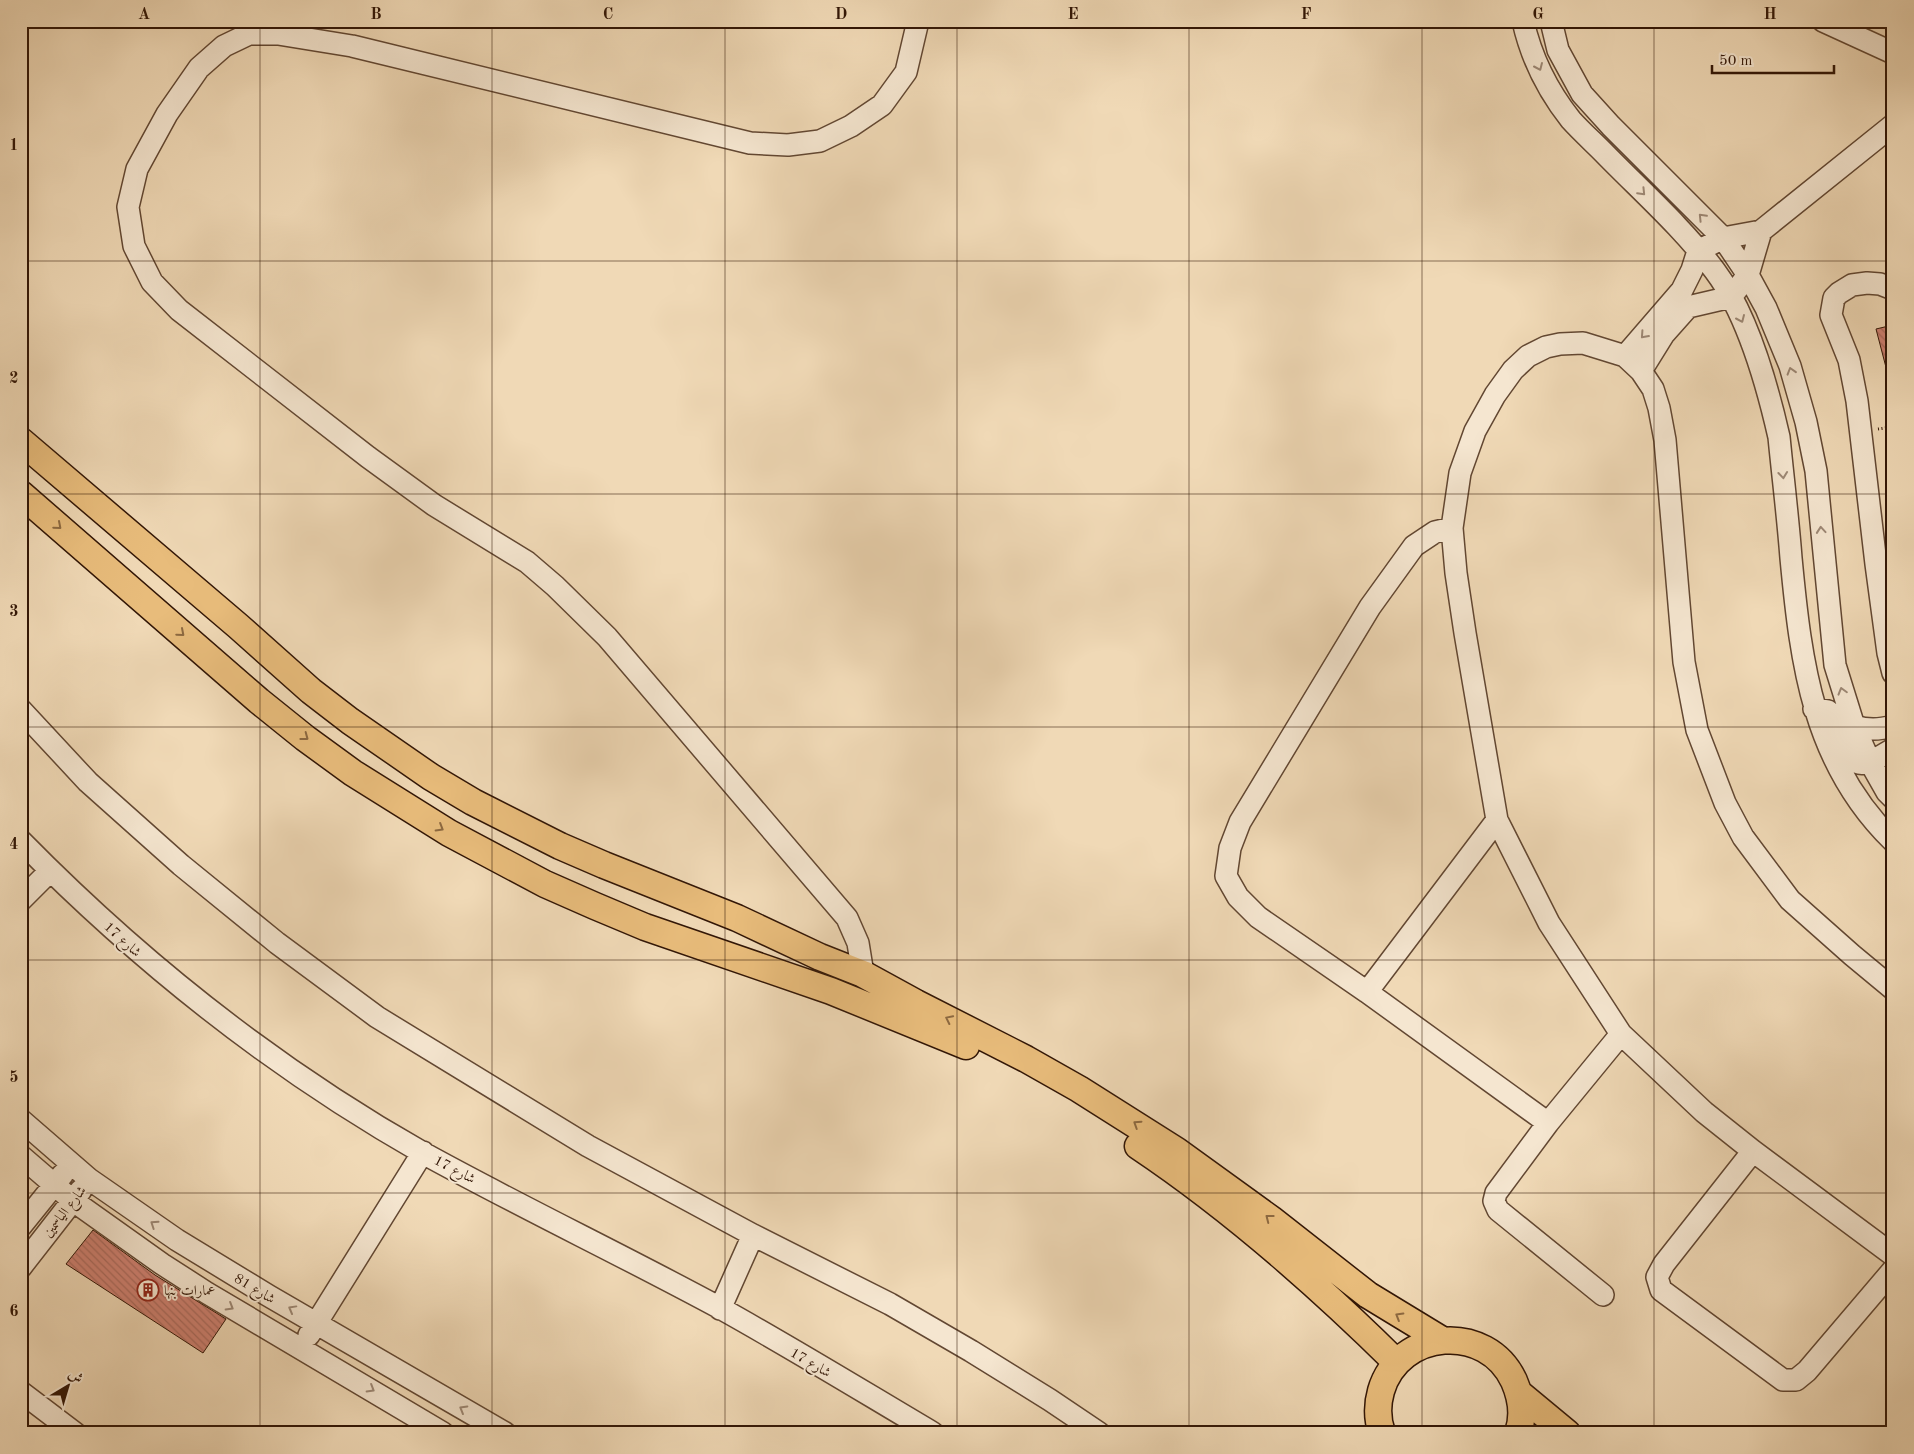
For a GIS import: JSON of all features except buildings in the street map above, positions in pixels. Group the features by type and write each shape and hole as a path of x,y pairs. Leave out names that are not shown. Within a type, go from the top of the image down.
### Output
{"main road":[{"path":"21,441 238,626 311,691 358,727 431,777 490,811 560,846 604,866 737,918 820,957 863,974 1026,1059 1129,1119 1225,1184 1368,1295 1442,1340"},
{"path":"21,494 259,701 305,738 403,805 497,860 595,906 645,927 831,992 954,1040 1058,1096 1153,1156 1250,1229 1300,1271 1396,1362"},
{"path":"1382,1433 1379,1425 1378,1402 1384,1381 1396,1362 1417,1347 1442,1340 1467,1341 1491,1352 1509,1370 1520,1394 1521,1424 1518,1433"},
{"path":"1520,1394 1567,1433"}],"street":[{"path":"863,974 858,942 847,918 630,664 583,612 527,562 434,506 179,310 152,282 134,246 128,207 137,169 167,114 199,68 224,46 249,34 278,34 352,46 750,143 788,145 820,141 851,126 882,105 906,72 918,21"},
{"path":"1523,21 1528,44 1545,81 1571,120 1698,251 1716,272 1731,297 1753,346 1773,410 1779,437 1801,646 1814,708 1827,746 1841,775 1862,807 1893,841"},
{"path":"1551,21 1558,50 1582,94 1610,126 1723,238 1748,275 1766,308 1790,366 1806,422 1816,471 1835,664 1854,726 1868,757 1893,798"},
{"path":"1823,21 1893,53"},
{"path":"1864,149 1893,106"},
{"path":"1624,356 1682,290 1698,251 1723,238 1761,231 1893,125"},
{"path":"1641,370 1664,334 1688,307 1731,297 1748,275 1761,231"},
{"path":"1893,289 1880,284 1852,285 1834,298 1831,315 1849,360 1857,401 1880,593 1888,652 1893,673"},
{"path":"1893,989 1852,956 1790,900 1743,837 1725,803 1697,730 1684,662 1665,440 1660,408 1653,389 1641,370 1624,356 1582,344 1560,344 1546,347 1528,356 1513,370 1485,410 1475,431 1460,473 1452,528 1466,643 1497,820 1549,924 1621,1034 1704,1112 1893,1256"},
{"path":"1452,528 1434,532 1414,546 1370,607 1240,822 1230,848 1226,876 1238,897 1258,917 1367,992 1548,1123"},
{"path":"1814,708 1828,711 1832,715 1856,763 1861,764 1893,738"},
{"path":"21,710 88,782 181,865 277,943 376,1017 588,1146 753,1235 890,1304 986,1360 1099,1433"},
{"path":"1854,726 1867,729 1893,726"},
{"path":"1868,757 1893,749"},
{"path":"1367,992 1497,820"},
{"name":"شارع 17","path":"21,841 50,871 141,955 200,1003 308,1081 423,1152 720,1309 933,1433"},
{"path":"21,900 50,871"},
{"path":"1603,1295 1498,1210 1494,1201 1496,1193 1548,1123 1621,1034"},
{"name":"شارع 81","path":"21,1120 89,1179 177,1240 505,1433"},
{"path":"1753,1151 1664,1264 1657,1277 1661,1290 1783,1380 1796,1380 1807,1371 1893,1270"},
{"path":"302,1348 423,1152"},
{"name":"شارع 81","path":"21,1156 72,1200 169,1269 443,1433"},
{"name":"شارع الياسمين","path":"21,1226 71,1164"},
{"name":"شارع الياسمين","path":"21,1267 89,1179"},
{"path":"720,1309 753,1235"},
{"path":"21,1392 75,1433"}],"place":[{"name":"عمارات بنها","path":"148,1290"}]}
